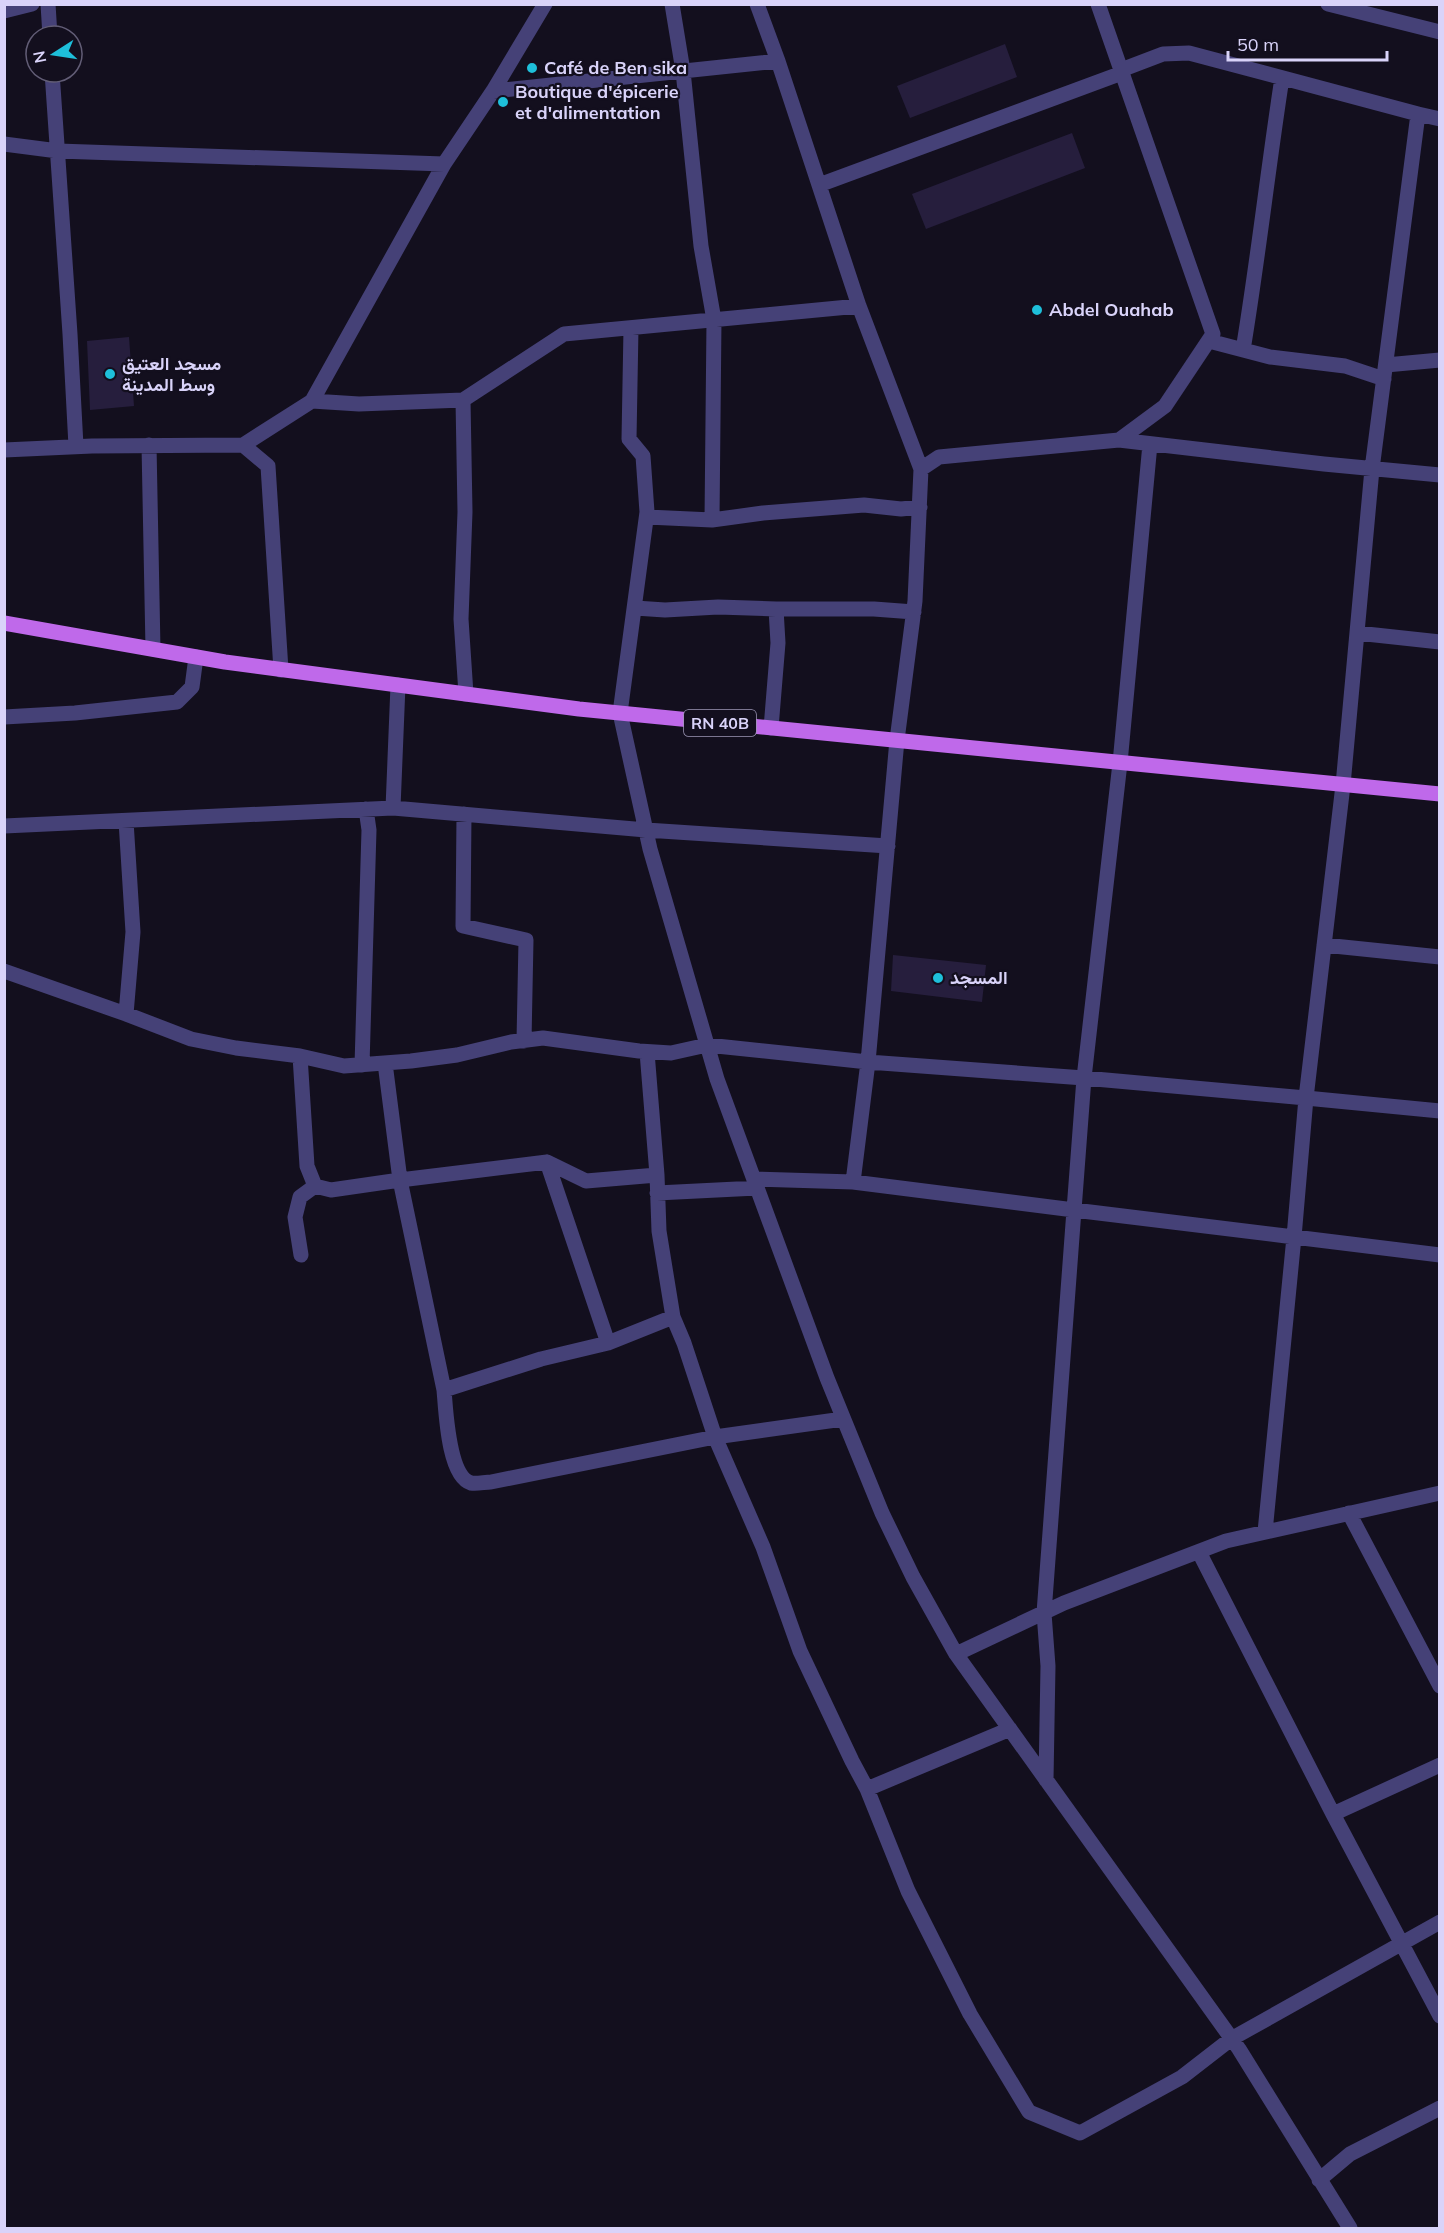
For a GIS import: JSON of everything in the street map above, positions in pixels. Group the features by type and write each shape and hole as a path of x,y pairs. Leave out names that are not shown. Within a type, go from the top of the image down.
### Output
{"main road":[{"name":"RN 40B","path":"4,622 281,670 620,713 1440,794"}],"street":[{"path":"4,11 32,4"},
{"path":"48,4 49,24"},
{"path":"4,450 76,446 243,445 312,401 444,164 493,91 545,4"},
{"path":"672,4 683,71 701,246 714,320 712,520"},
{"path":"757,4 859,306 921,469 914,612 897,740 868,1062 853,1182"},
{"path":"1098,4 1214,333 1166,406 1119,440"},
{"path":"1328,4 1440,32"},
{"path":"819,185 1121,72 1163,54 1189,53 1440,119"},
{"path":"493,91 778,62"},
{"path":"1243,350 1258,263 1282,78"},
{"path":"53,84 76,446"},
{"path":"1265,1532 1306,1098 1342,785 1372,469 1418,114"},
{"path":"4,144 58,151 444,164"},
{"path":"312,401 359,404 463,400 564,334 859,306"},
{"path":"631,328 629,439 643,456 646,517 620,713 646,830 717,1079 843,1419 882,1513 913,1578 956,1654 1231,2038 1350,2229"},
{"path":"1209,341 1270,357 1385,372 1440,360"},
{"path":"463,400 465,512 461,619 466,694"},
{"path":"921,469 939,457 1119,440 1440,475"},
{"path":"1046,1780 1047,1666 1044,1613 1084,1078 1120,763 1150,444"},
{"path":"149,445 153,649"},
{"path":"243,445 268,466 281,670"},
{"path":"646,517 712,520 763,513 864,505 901,509 920,507"},
{"path":"635,608 665,610 718,607 874,609 914,612"},
{"path":"771,728 778,643 776,609"},
{"path":"1357,633 1440,642"},
{"path":"4,717 75,713 177,702 192,687 196,657"},
{"path":"393,808 398,685"},
{"path":"4,826 393,808 646,830 888,846"},
{"path":"362,1065 369,830 366,809"},
{"path":"464,814 463,926 526,940 524,1041"},
{"path":"126,821 133,932 126,1014"},
{"path":"1324,945 1440,957"},
{"path":"4,971 191,1039 236,1048 300,1056 344,1066 457,1055 543,1038 647,1052 671,1053 707,1045 868,1062 1084,1078 1440,1111"},
{"path":"647,1052 659,1231 673,1317 715,1437 763,1547 800,1651 867,1789 918,1912 970,2014 1029,2112 1080,2133 1182,2077 1231,2038 1440,1922"},
{"path":"300,1056 307,1166 315,1186"},
{"path":"385,1063 400,1180 444,1390 451,1449 460,1475 471,1483 491,1482 715,1437 843,1419"},
{"path":"301,1255 295,1217 300,1197 315,1186 332,1190 547,1162 586,1181 657,1175"},
{"path":"547,1162 608,1343"},
{"path":"657,1193 755,1184 853,1182 1440,1255"},
{"path":"444,1390 541,1359 608,1343 673,1317"},
{"path":"956,1654 1044,1613 1226,1541 1440,1493"},
{"path":"1349,1513 1440,1686"},
{"path":"1198,1552 1332,1814 1440,2016"},
{"path":"867,1789 1010,1730"},
{"path":"1332,1814 1440,1765"},
{"path":"1319,2180 1350,2154 1440,2108"}],"building":[{"path":"1005,44 1017,77 910,118 897,86"},
{"path":"1072,133 1085,168 926,229 912,194"},
{"name":"مسجد العتيق وسط المدينة","path":"129,337 134,406 90,410 87,341"},
{"name":"المسجد","path":"893,955 986,965 982,1002 891,991"}],"place":[{"name":"Café de Ben sika","path":"532,68"},
{"name":"Boutique d'épicerie et d'alimentation","path":"503,102"},
{"name":"Abdel Ouahab","path":"1037,310"},
{"name":"مسجد العتيق وسط المدينة","path":"110,374"},
{"name":"المسجد","path":"938,978"}]}
